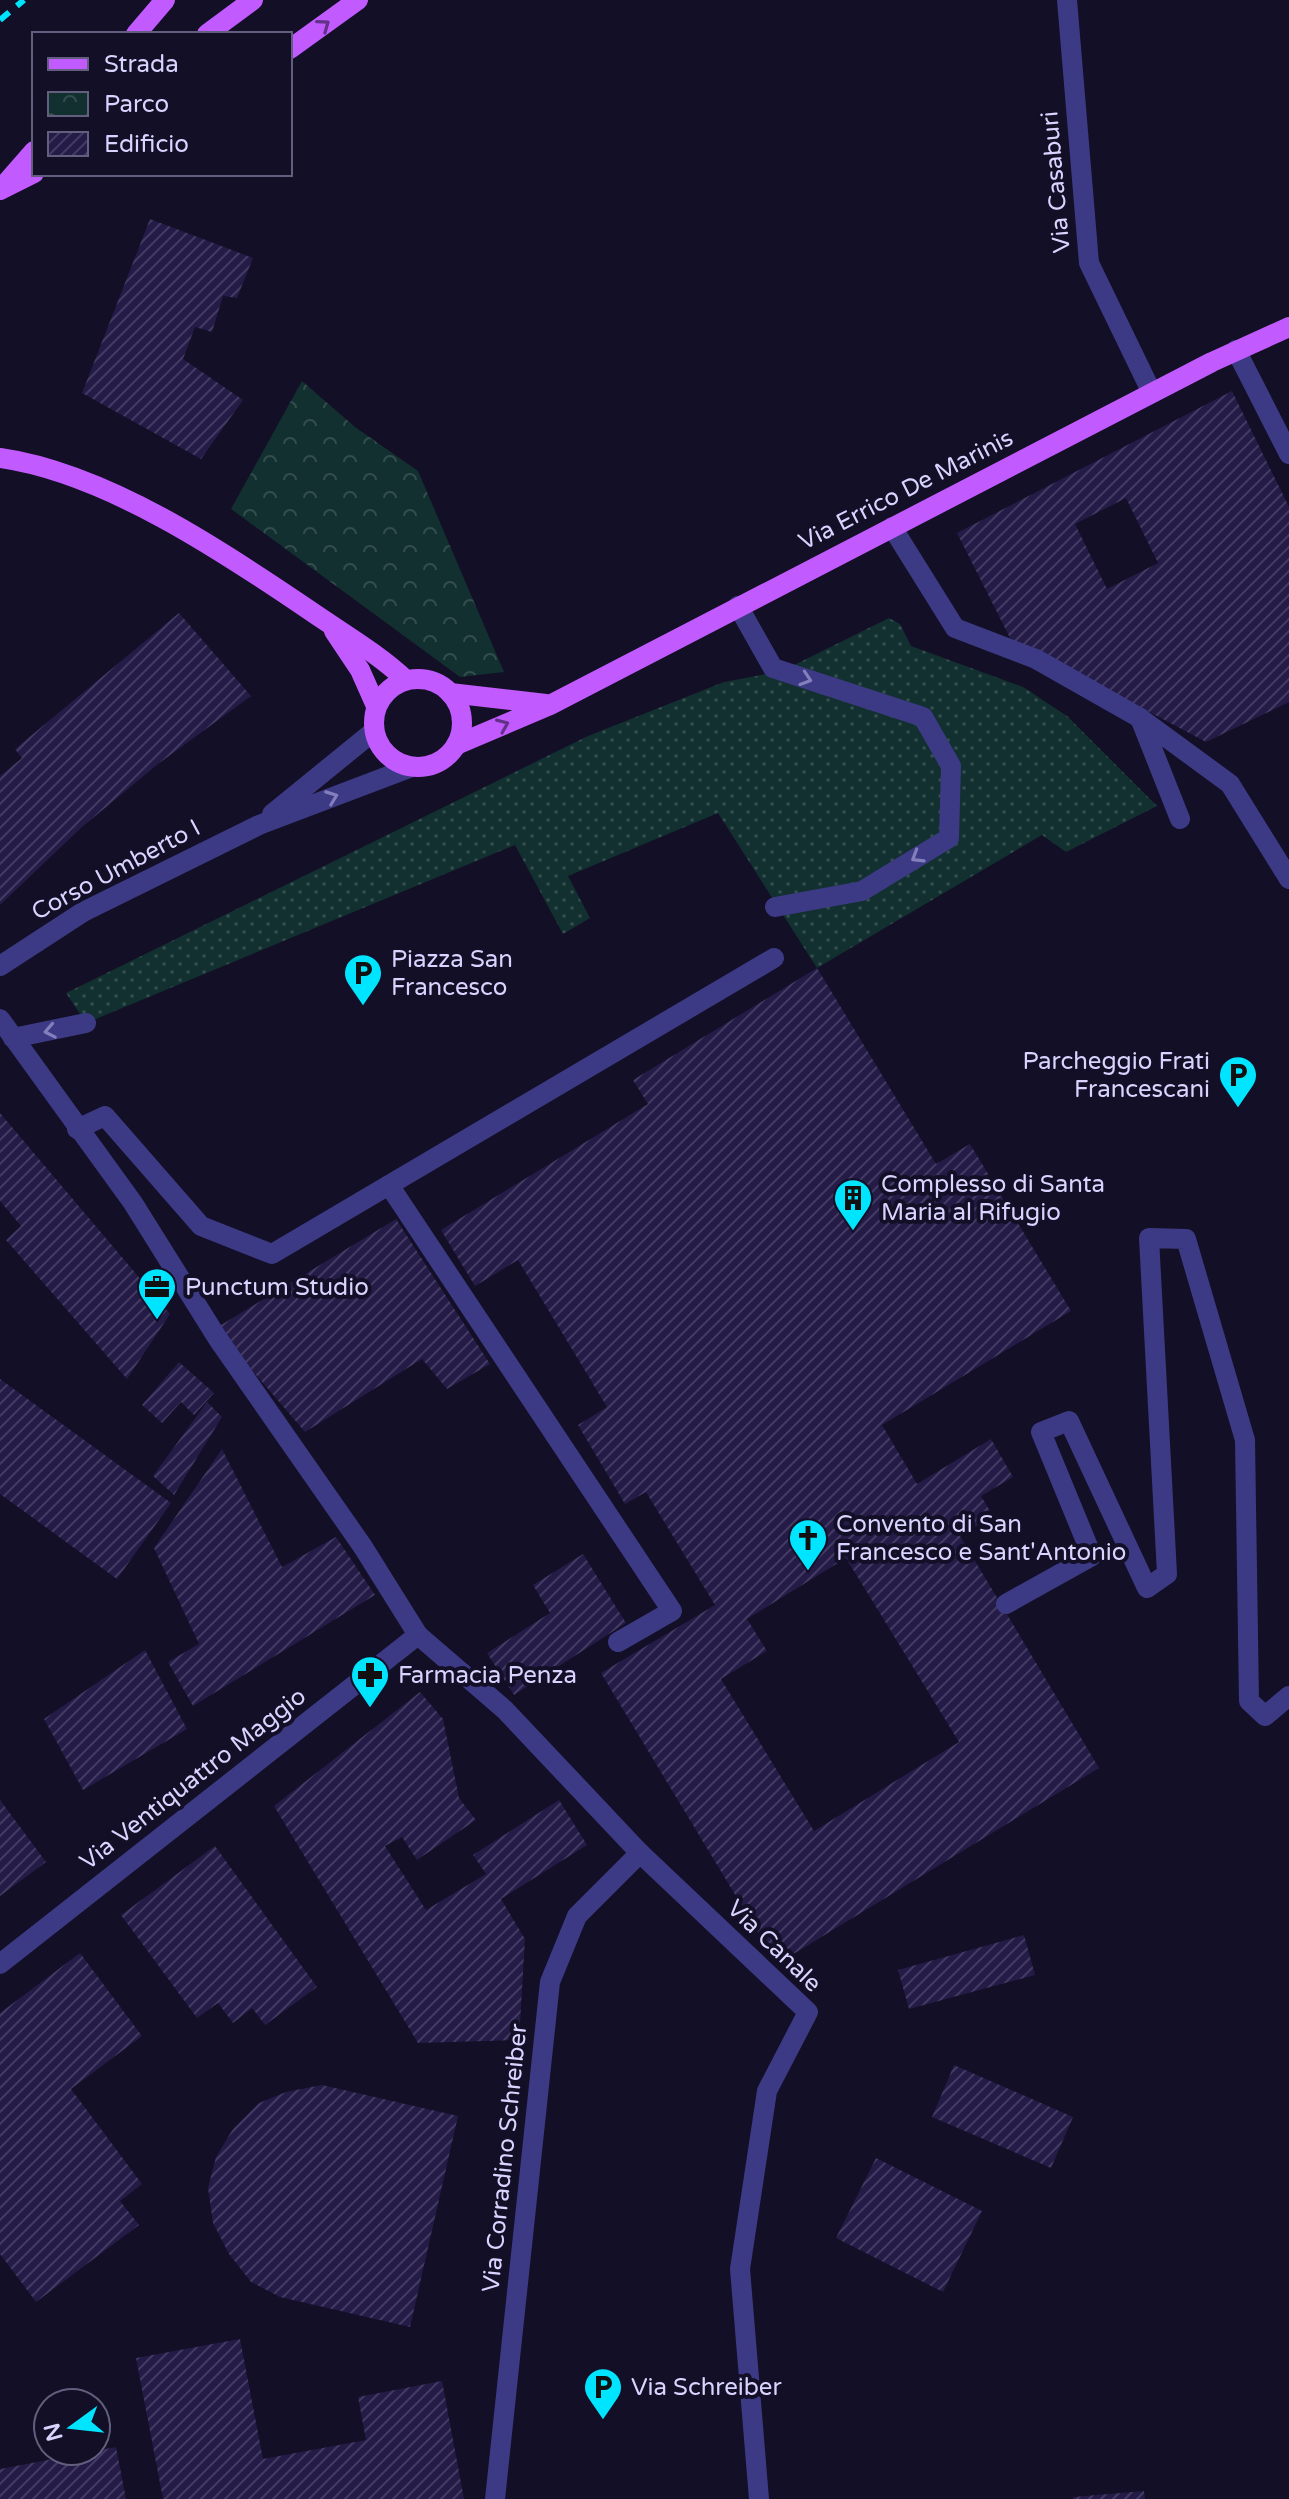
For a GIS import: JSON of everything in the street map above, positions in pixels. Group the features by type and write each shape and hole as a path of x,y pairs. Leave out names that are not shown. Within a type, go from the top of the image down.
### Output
{"main road":[{"path":"138,32 165,0"},
{"path":"210,32 253,0"},
{"path":"292,48 358,0"},
{"path":"32,153 0,190 32,174"},
{"name":"Via Errico De Marinis","path":"456,745 550,705 1212,362 1289,327"},
{"path":"1,458 44,466 101,488 242,564 380,656 406,680"},
{"path":"330,624 360,670 376,706"},
{"path":"450,693 461,718 456,745 438,762 412,767 387,756 374,731 376,706 383,694 406,680 430,680 450,693 550,705"}],"street":[{"name":"Via Casaburi","path":"1067,0 1089,263 1152,393"},
{"path":"1236,350 1289,454"},
{"path":"892,527 955,628 1036,659 1140,718 1230,784 1289,879"},
{"path":"738,606 773,668 923,717 951,766 949,838 862,891 775,907"},
{"path":"1140,718 1180,819"},
{"name":"Corso Umberto I","path":"259,825 374,731"},
{"name":"Corso Umberto I","path":"0,966 83,912 259,825 412,767"},
{"path":"77,1129 105,1116 201,1226 272,1254 774,958"},
{"path":"0,1019 133,1203 218,1339 363,1547 418,1635"},
{"path":"13,1038 86,1023"},
{"path":"389,1185 672,1611 618,1642"},
{"path":"1006,1604 1092,1556 1041,1432 1069,1421 1147,1588 1167,1574 1149,1238 1186,1239 1245,1440 1249,1701 1265,1716 1289,1696"},
{"name":"Via Canale","path":"418,1635 505,1710 640,1853 808,2012 767,2091 740,2269 759,2499"},
{"name":"Via Ventiquattro Maggio","path":"0,1964 418,1635"},
{"name":"Via Corradino Schreiber","path":"495,2499 550,1982 577,1916 640,1853"}],"green space":[{"path":"302,381 355,427 418,471 504,672 460,677 231,509"},
{"path":"889,618 900,624 911,646 1023,687 1067,716 1157,806 1066,852 1042,835 817,968 718,813 568,876 590,918 563,934 515,845 86,1023 66,993 588,736 724,682 782,671"}],"building":[{"path":"150,219 253,258 237,298 223,296 212,332 195,327 183,359 243,400 201,459 82,393"},
{"path":"1232,391 1289,507 1289,702 1206,742 1010,638 957,533","holes":["1126,498 1158,563 1107,589 1075,524"]},
{"path":"179,613 251,696 158,764 82,827 0,905 0,776 22,758 15,749"},
{"name":"Convento di San Francesco e Sant'Antonio","path":"817,968 936,1164 970,1144 1071,1311 882,1425 917,1484 991,1439 1013,1477 981,1496 993,1516 960,1536 1099,1768 777,1964 601,1673 715,1605 646,1492 625,1504 578,1425 607,1407 518,1260 475,1286 441,1230 648,1104 633,1080","holes":["846,1558 959,1742 814,1831 721,1679 767,1651 747,1619"]},
{"path":"0,1113 170,1314 127,1379 6,1240 21,1226 0,1201"},
{"path":"396,1219 490,1364 447,1389 422,1359 305,1432 216,1328"},
{"path":"179,1362 214,1393 194,1415 181,1402 162,1423 142,1405"},
{"path":"0,1379 171,1503 117,1579 0,1494"},
{"path":"207,1402 222,1417 174,1495 153,1476"},
{"path":"222,1449 282,1567 336,1537 375,1595 193,1706 168,1662 199,1644 154,1548"},
{"path":"583,1554 626,1623 514,1695 487,1653 550,1613 533,1585"},
{"path":"145,1650 187,1729 83,1790 44,1719"},
{"path":"420,1692 443,1719 459,1798 476,1820 417,1860 402,1837 385,1846 426,1910 486,1874 473,1855 559,1800 587,1845 501,1899 525,1939 519,2040 418,2043 274,1806"},
{"path":"0,1800 46,1862 0,1896"},
{"path":"215,1846 317,1987 265,2025 252,2008 233,2023 218,2003 197,2018 121,1915"},
{"path":"1024,1935 1035,1975 909,2009 898,1970"},
{"path":"80,1953 142,2036 71,2089 142,2184 120,2201 139,2225 36,2302 0,2254 0,2013"},
{"path":"954,2065 1073,2117 1051,2168 932,2117"},
{"path":"322,2085 458,2116 410,2327 280,2297 251,2282 229,2254 213,2223 208,2188 216,2157 233,2129 259,2103 286,2092"},
{"path":"876,2158 982,2211 943,2292 836,2238"},
{"path":"240,2339 263,2459 366,2440 358,2397 442,2381 464,2499 163,2499 136,2358"},
{"path":"116,2447 126,2499 0,2499 0,2469 32,2463 32,2467 112,2467 112,2448"},
{"path":"1144,2491 1145,2499 1073,2499 1073,2497"}],"railway":[{"path":"0,20 24,0"}],"place":[{"name":"Piazza San Francesco","path":"363,1007"},
{"name":"Parcheggio Frati Francescani","path":"1238,1109"},
{"name":"Complesso di Santa Maria al Rifugio","path":"853,1232"},
{"name":"Punctum Studio","path":"157,1321"},
{"name":"Convento di San Francesco e Sant'Antonio","path":"808,1572"},
{"name":"Farmacia Penza","path":"370,1709"},
{"name":"Via Schreiber","path":"603,2421"}]}
